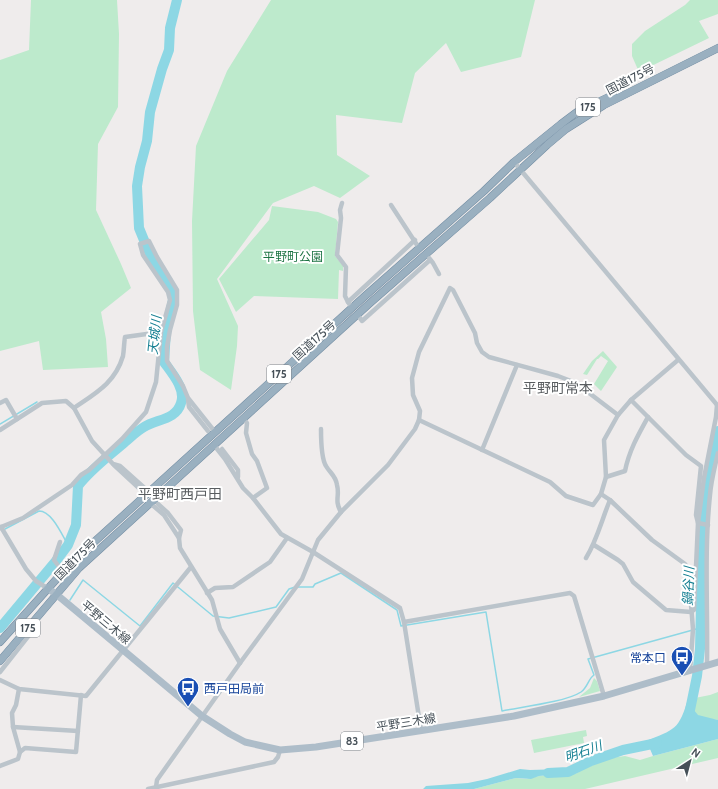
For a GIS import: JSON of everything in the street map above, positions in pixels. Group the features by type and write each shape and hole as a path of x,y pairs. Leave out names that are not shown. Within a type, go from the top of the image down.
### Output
{"highway":[{"name":"国道175号","path":"0,660 79,568 425,254 566,129 604,105 718,48"},
{"name":"国道175号","path":"0,642 63,572 211,432 350,305 419,248 514,162 577,112 672,70"}],"main road":[{"name":"平野三木線","path":"47,588 202,716 245,742 280,750 316,747 514,716 604,696 718,662"}],"street":[{"path":"514,162 718,406 704,478 698,523 694,610 691,612"},
{"path":"342,203 340,210 337,255 346,266 345,296 350,305 414,240"},
{"path":"391,205 419,248"},
{"path":"47,588 36,581 26,568 1,528 23,518 72,485 81,475 89,470 122,439 146,412 156,382 161,332 170,300 168,292 144,255 140,244 149,241 157,258 177,290 177,305 170,330 167,347 167,361 183,386 188,398 211,432"},
{"path":"425,254 439,274"},
{"path":"358,315 362,321 430,260"},
{"path":"156,787 157,780 302,579 318,540 341,512 388,465 415,429 419,420 420,411 413,395 412,378 420,352 450,288 453,290 475,333 477,343 482,352 489,357 558,376 576,383 618,415"},
{"path":"74,408 104,387 114,376 123,355 125,337 161,332"},
{"path":"160,346 167,347"},
{"path":"419,420 550,482 566,496 592,505 601,494 606,477 604,440 618,415 631,400 678,360"},
{"path":"482,450 517,365"},
{"path":"188,398 189,407 211,432"},
{"path":"0,403 6,400 17,419"},
{"path":"631,400 686,455 701,466 696,515 698,523"},
{"path":"0,430 42,403 66,401 74,408 92,442 141,490"},
{"path":"606,477 625,472 627,458 648,417"},
{"path":"244,419 247,423 246,433 252,454 257,461 267,488 253,498"},
{"path":"321,429 322,452 326,466 333,473 338,485 337,504 341,512"},
{"path":"214,445 226,459 243,488 253,498 280,534 313,552 400,608 404,622 421,730"},
{"path":"222,449 238,470 238,479"},
{"path":"706,666 708,524 710,493 718,453"},
{"path":"113,464 120,466 149,492"},
{"path":"601,494 610,500 652,540 688,568 693,629 691,671"},
{"path":"586,558 594,545 603,516 610,500"},
{"path":"150,503 164,515 179,538"},
{"path":"158,504 168,513 181,530 179,538 180,548 212,600 220,629 240,663"},
{"path":"698,523 708,524"},
{"path":"207,593 215,588 233,587 270,562 287,538"},
{"path":"60,542 54,560 63,572"},
{"path":"594,545 623,564 633,582 666,610 691,612"},
{"path":"0,680 19,689 86,696 191,567"},
{"path":"404,622 570,593 574,596 604,696"},
{"path":"0,672 30,634 26,630"},
{"path":"0,766 18,759 20,752 13,727 12,713 16,705 19,689"},
{"path":"20,752 25,748 76,752 81,695"},
{"path":"13,727 78,732"},
{"path":"148,789 274,762 278,757 280,750"}],"green space":[{"path":"31,0 117,0 119,34 118,107 98,144 96,210 131,288 101,312 106,339 108,367 43,370 39,341 0,351 0,60 29,50"},
{"path":"271,0 535,0 521,57 461,72 446,43 415,73 402,123 336,115 337,155 370,176 340,198 314,186 273,203 217,279 238,326 231,390 200,370 193,311 192,221 196,146 227,71"},
{"path":"690,0 718,0 718,14 699,21 709,38 639,72 632,56 632,44 645,31 685,5"},
{"name":"平野町公園","path":"272,206 318,212 336,219 338,222 335,256 343,266 343,271 339,270 338,299 254,296 236,312 219,279 269,220"},
{"path":"603,351 617,367 601,391 594,384 608,361 601,356 597,359 587,375 583,374 592,361"},
{"path":"594,678 597,681 600,691 579,697 590,688"},
{"path":"718,692 718,720 704,718 695,713 693,708 695,698"},
{"path":"586,730 587,736 583,737 584,743 534,753 531,740"},
{"path":"718,739 718,758 585,789 474,789 516,778 527,779 539,776 575,774 611,758 625,756 640,760"}],"water":[{"path":"689,696 695,698 693,709 698,715 718,720 718,739 653,756 650,749 645,746 644,742 669,731 678,723"},
{"path":"520,769 561,769 562,774 539,776 531,779 516,778 474,789 423,789 426,786 468,783"}],"waterway":[{"name":"天城川","path":"0,628 68,545 76,525 78,486 94,468 136,432 149,424 171,416 179,409 181,403 182,392 180,387 164,362 166,331 173,300 173,291 154,262 139,228 137,186 147,141 150,112 169,50 170,28 177,0"},
{"path":"0,424 37,402"},
{"name":"鍋谷川","path":"690,710 697,676 700,649 703,518 708,479 718,431"},
{"path":"5,529 39,511 44,512 56,524 68,545"},
{"path":"298,587 313,587 315,584 341,573 397,610 401,626 486,612 502,711 565,699 581,692 594,675 588,659 700,628"},
{"path":"70,600 83,580 140,626 173,583 213,616 229,618 276,607 289,589 295,587"},
{"name":"明石川","path":"548,773 568,772 591,761 623,750 657,743"}],"place":[{"name":"常本口","path":"682,676"},
{"name":"西戸田局前","path":"188,708"}],"district":[{"name":"平野町常本","path":"558,388"},
{"name":"平野町西戸田","path":"180,494"}]}
